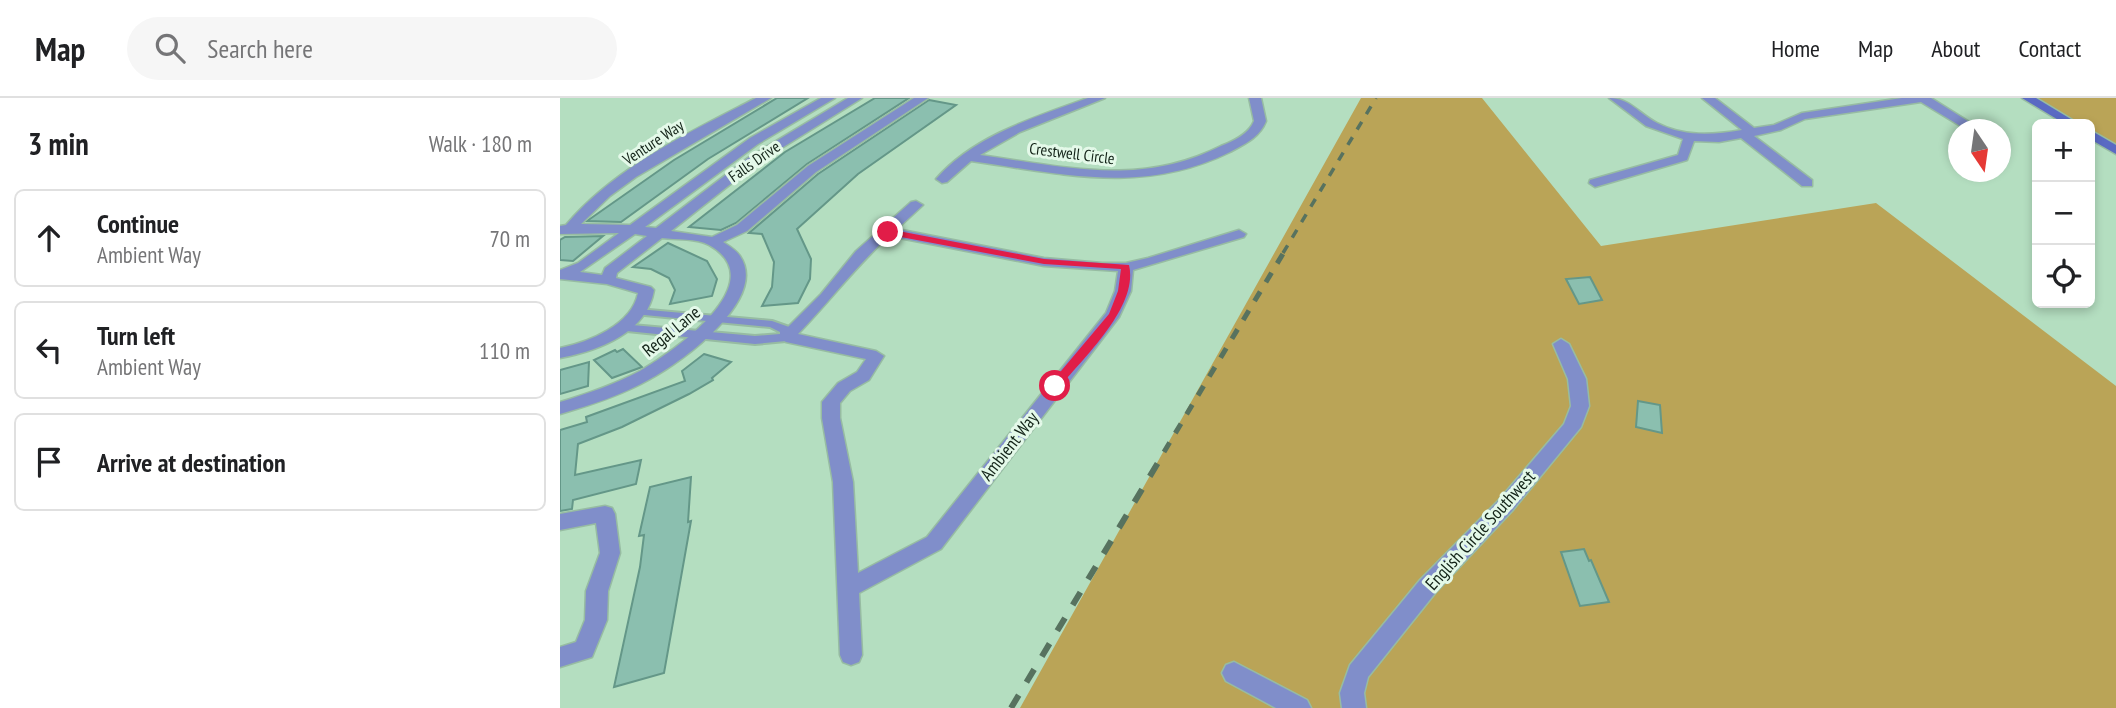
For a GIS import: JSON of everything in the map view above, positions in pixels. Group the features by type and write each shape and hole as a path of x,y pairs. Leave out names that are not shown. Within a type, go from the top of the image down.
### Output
{"street":[{"name":"Venture Way","path":"565,229 580,212 634,174 706,129 765,98"},
{"name":"Falls Drive","path":"560,275 583,266 754,141 829,98"},
{"name":"Falls Drive","path":"608,280 610,271 752,161 856,98"},
{"path":"632,231 713,242 742,228 812,169 922,98"},
{"name":"Crestwell Circle","path":"942,179 966,157 1000,135 1099,98"},
{"name":"Crestwell Circle","path":"966,157 1101,176 1155,173 1191,165 1226,150 1254,131 1259,124 1260,114 1255,98"},
{"path":"1615,98 1650,124 1689,137 1719,138 1748,134 1777,128 1802,116 1890,100 1924,98 1958,119"},
{"path":"1708,98 1807,183"},
{"path":"2028,98 2064,119"},
{"path":"1595,183 1683,157 1689,137"},
{"path":"2095,137 2116,150"},
{"path":"786,337 826,298 861,254 916,205"},
{"name":"Venture Way","path":"565,229 632,231"},
{"path":"888,232 1044,261 1126,267 1239,234"},
{"name":"Regal Lane","path":"560,408 646,375 671,360 716,319 739,287 741,275 734,258 713,242"},
{"name":"Ambient Way","path":"849,588 934,544 1113,314 1123,291 1126,267"},
{"name":"Falls Drive","path":"560,275 608,280 646,290 646,299 638,312"},
{"path":"560,353 606,338 638,312"},
{"path":"786,337 876,356 863,376 844,387 831,402 831,418 843,482 850,655"},
{"name":"English Circle Southwest","path":"1354,708 1352,693 1359,672 1428,586 1505,506 1572,427 1580,406 1577,379 1561,344"},
{"path":"560,522 605,514 610,553 597,591 596,620 584,650 560,657"},
{"path":"1234,673 1299,708"}],"lane":[{"path":"621,328 697,337 755,340 786,337 785,330 772,324 638,312"}],"shaded area":[{"path":"1361,98 1482,98 1601,246 1876,203 2116,386 2116,708 1020,708"},
{"path":"2032,98 2116,98 2116,146 2095,134 2095,119 2069,119"}],"building":[{"path":"777,98 808,98 708,159 621,222 587,221 674,160"},
{"path":"875,98 909,98 807,164 736,223 721,230 689,227 785,152"},
{"path":"929,100 956,105 858,174 797,229 811,259 810,279 798,303 762,306 772,287 774,262 762,234 749,233 818,174"},
{"path":"603,236 573,261 560,260 560,240 565,237"},
{"path":"668,243 707,261 717,279 712,296 670,304 675,290 669,278 651,269 633,267"},
{"path":"1590,277 1602,300 1579,304 1566,279"},
{"path":"623,349 642,367 612,378 594,360 615,350 617,352"},
{"path":"704,354 731,362 712,378 713,380 689,394 622,427 578,444 575,475 641,460 636,484 573,500 572,509 560,511 560,430 587,422 586,417 685,381 682,371"},
{"path":"589,362 588,386 560,394 560,370"},
{"path":"1638,401 1660,405 1662,433 1636,427"},
{"path":"691,477 688,522 691,521 664,673 614,687 640,567 644,535 639,536 650,487"},
{"path":"1584,549 1609,602 1580,606 1561,552"}],"railway":[{"path":"1283,253 1376,98"},
{"path":"1164,452 1284,252"},
{"path":"1011,708 1165,451"}],"route":[{"path":"888,232 1044,261 1126,267 1121,302 1100,333 1055,386"}]}
